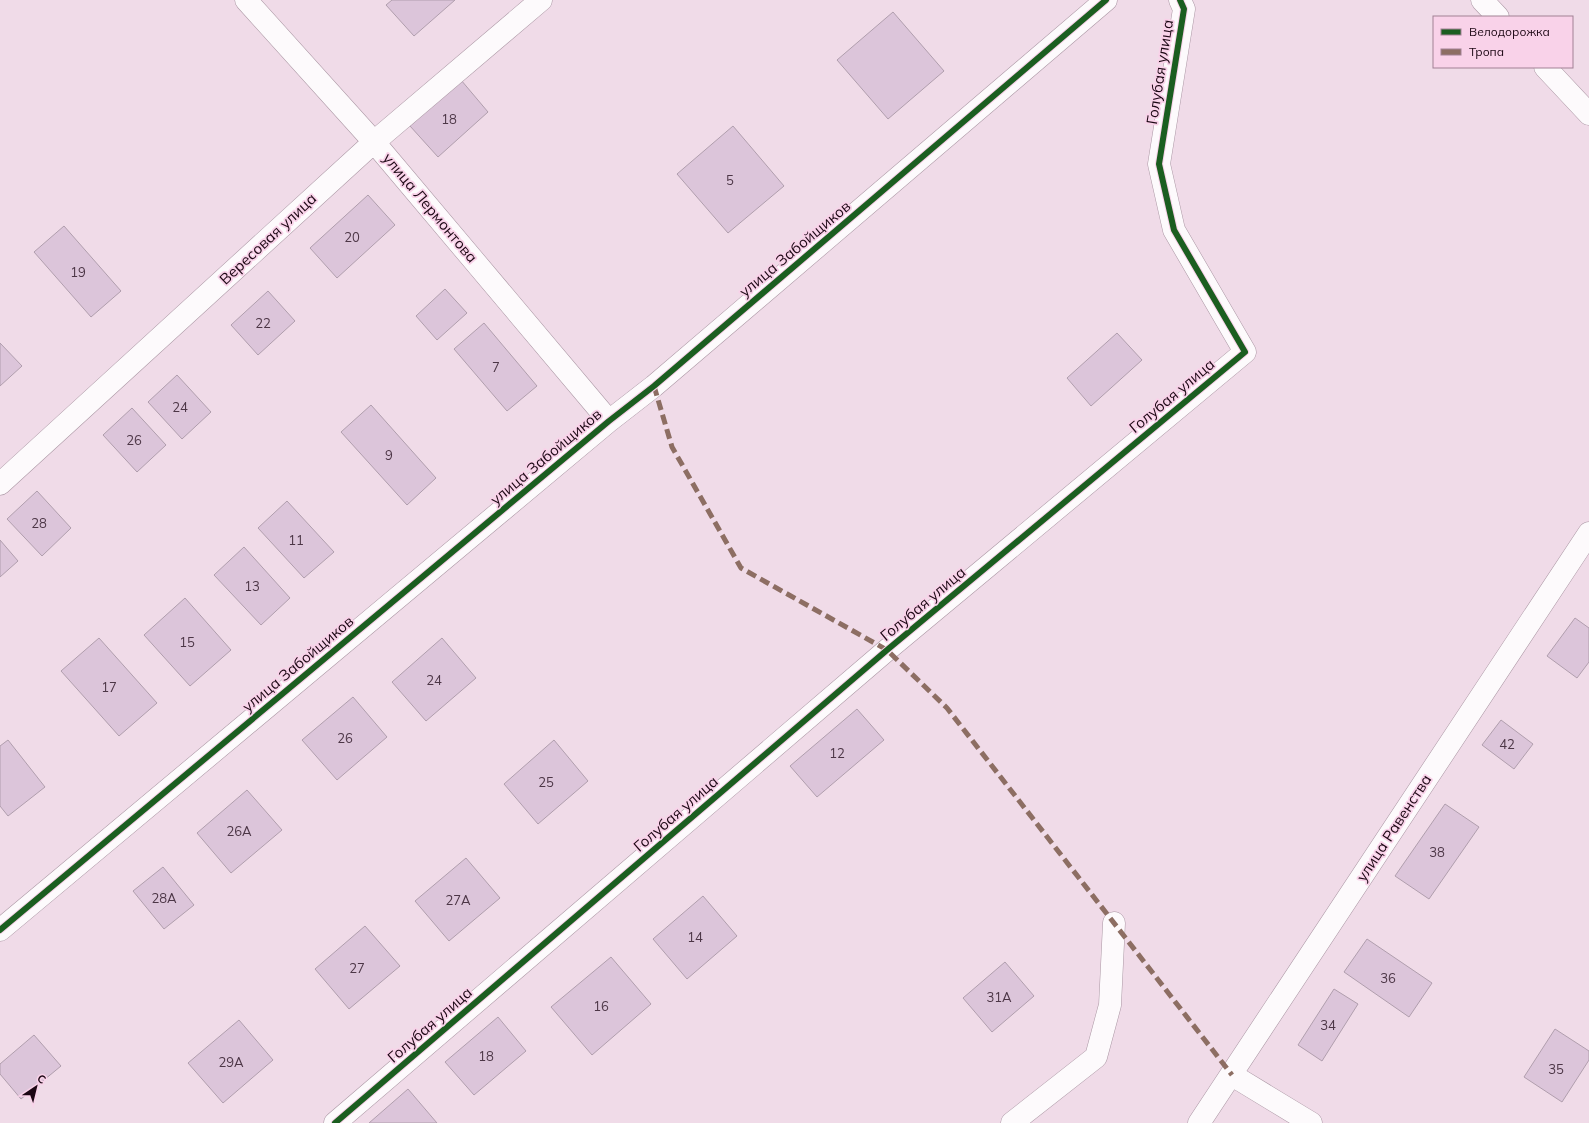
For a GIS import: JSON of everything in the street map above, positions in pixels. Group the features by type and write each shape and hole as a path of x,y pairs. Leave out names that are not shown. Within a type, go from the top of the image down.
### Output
{"street":[{"name":"улица Лермонтова","path":"246,0 374,142 609,421"},
{"name":"Вересовая улица","path":"0,484 374,142 542,0"},
{"name":"улица Забойщиков","path":"0,930 609,421 654,386 1106,0"},
{"name":"Голубая улица","path":"335,1123 887,650 1245,352 1174,230 1159,164 1184,9 1180,0"},
{"path":"1482,0 1497,16"},
{"path":"1546,68 1589,114"},
{"name":"улица Равенства","path":"1199,1123 1589,533"},
{"path":"1012,1123 1096,1057 1110,1005 1114,923"},
{"path":"1232,1074 1311,1123"}],"building":[{"path":"392,0 455,0 414,36 386,5"},
{"path":"893,12 944,71 888,119 837,60"},
{"path":"461,80 488,112 438,157 410,126"},
{"path":"733,126 784,186 728,233 677,174"},
{"path":"368,195 395,225 337,278 310,248"},
{"path":"64,226 121,291 91,317 34,252"},
{"path":"445,289 467,313 437,340 416,316"},
{"path":"268,291 295,321 258,355 231,325"},
{"path":"484,323 537,386 507,411 454,349"},
{"path":"1117,333 1142,360 1091,406 1067,378"},
{"path":"0,343 22,366 0,386"},
{"path":"177,375 211,412 182,439 148,402"},
{"path":"371,405 436,478 407,505 341,432"},
{"path":"132,408 166,445 137,472 103,435"},
{"path":"37,491 71,528 42,556 7,519"},
{"path":"287,501 334,552 304,578 258,528"},
{"path":"0,540 18,561 0,577"},
{"path":"244,547 290,598 261,625 214,575"},
{"path":"185,598 231,650 190,686 144,635"},
{"path":"1575,618 1589,628 1589,662 1577,678 1547,656"},
{"path":"99,638 157,703 119,736 61,671"},
{"path":"442,638 476,678 426,721 392,682"},
{"path":"353,697 387,737 337,780 302,740"},
{"path":"857,709 884,740 817,797 790,766"},
{"path":"1501,720 1533,744 1514,769 1482,745"},
{"path":"8,740 45,787 8,816 0,806 0,746"},
{"path":"554,740 588,781 538,824 504,784"},
{"path":"247,790 282,830 231,873 197,833"},
{"path":"1445,804 1479,827 1429,899 1395,876"},
{"path":"466,858 500,898 449,941 415,901"},
{"path":"163,867 194,905 164,929 133,891"},
{"path":"703,896 737,936 687,979 653,939"},
{"path":"365,926 400,966 349,1009 315,969"},
{"path":"1367,939 1432,983 1409,1017 1344,972"},
{"path":"611,957 651,1004 592,1055 551,1007"},
{"path":"1005,962 1034,996 992,1032 963,998"},
{"path":"1334,989 1358,1004 1322,1061 1298,1045"},
{"path":"498,1017 526,1051 474,1095 445,1062"},
{"path":"239,1020 273,1060 223,1103 188,1063"},
{"path":"1555,1029 1589,1051 1589,1060 1562,1102 1524,1077"},
{"path":"34,1035 61,1066 21,1099 0,1074 0,1064"},
{"path":"408,1089 437,1123 369,1123"}],"marked path":[{"path":"654,386 672,447 741,568 887,650 947,708 1232,1075"}],"cycle path":[{"path":"0,930 609,421 654,386 1106,0"},
{"path":"335,1123 887,650 1245,352 1174,230 1159,164 1184,9 1180,0"}]}
